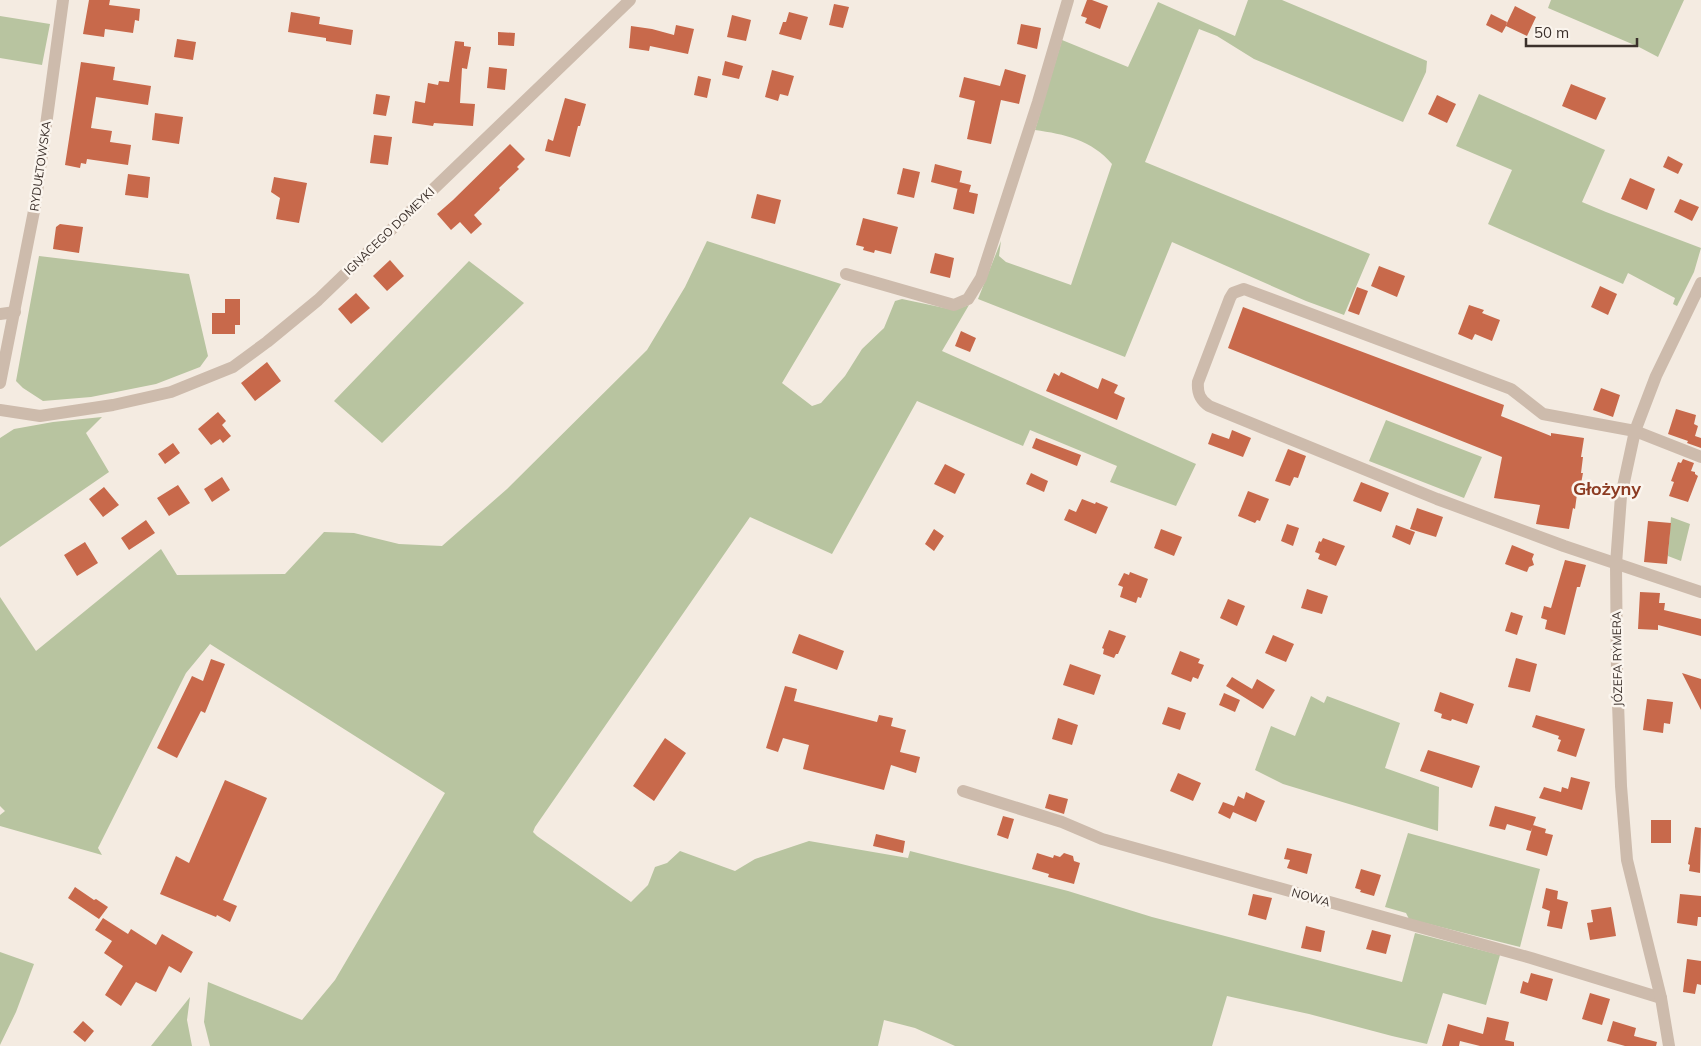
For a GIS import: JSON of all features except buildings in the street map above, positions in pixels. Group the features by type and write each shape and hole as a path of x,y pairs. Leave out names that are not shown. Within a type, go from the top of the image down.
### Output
{"street":[{"name":"RYDUŁTOWSKA","path":"0,383 35,206 63,0"},
{"name":"IGNACEGO DOMEYKI","path":"0,410 40,416 114,405 171,392 232,367 267,342 318,300 630,0"},
{"path":"846,274 954,305 968,299 981,278 1038,102 1068,0"},
{"name":"JÓZEFA RYMERA","path":"1669,1046 1661,998 1627,860 1621,786 1616,564 1621,496 1635,432 1663,361 1701,283"},
{"path":"1701,457 1635,432 1543,414 1511,389 1244,289 1239,290 1230,298 1198,382 1200,396 1203,402 1209,406 1436,499 1616,564 1701,592"},
{"path":"0,314 15,312"},
{"name":"NOWA","path":"963,791 1062,822 1102,839 1531,958 1661,998"}],"green space":[{"path":"1248,0 1282,0 1427,61 1426,72 1403,122 1254,59 1217,36 1199,29 1145,162 1370,254 1344,315 1306,301 1172,242 1125,357 978,299 1001,241 999,256 1006,262 1071,285 1112,164 1096,149 1077,140 1067,136 1035,130 1062,40 1128,67 1158,2 1235,36"},
{"path":"1551,0 1684,0 1658,57 1548,8"},
{"path":"0,16 50,24 42,65 0,58"},
{"path":"1479,94 1605,150 1582,202 1701,248 1694,272 1677,306 1673,304 1675,298 1628,273 1623,284 1488,224 1512,170 1456,146"},
{"path":"707,241 841,284 782,383 812,406 821,403 845,376 862,349 884,328 895,301 902,299 954,310 969,305 942,351 1196,464 1176,506 1110,482 1117,466 1030,430 1023,446 917,401 832,554 750,517 535,827 533,832 537,836 631,902 648,885 655,867 667,863 680,851 735,871 755,859 809,841 908,858 910,851 1068,891 1152,917 1402,982 1415,933 1500,955 1486,1005 1443,993 1427,1044 1309,1014 1227,996 1212,1046 955,1046 915,1028 884,1020 878,1046 210,1046 204,1022 208,982 302,1020 335,980 445,793 210,644 186,673 98,848 102,855 0,826 0,815 5,811 0,806 0,597 36,651 161,549 177,575 285,574 324,532 354,533 399,544 442,546 507,489 647,350 685,287"},
{"path":"39,256 189,274 208,356 200,367 156,384 91,397 43,401 16,381"},
{"path":"469,261 524,303 382,443 334,401"},
{"path":"102,417 86,433 109,472 0,547 0,438 14,429 53,422"},
{"path":"1386,420 1482,457 1464,498 1369,461"},
{"path":"1671,517 1690,524 1681,561 1668,556"},
{"path":"1311,696 1324,703 1327,696 1400,723 1385,768 1439,787 1438,831 1283,784 1255,770 1271,726 1295,736"},
{"path":"1408,833 1540,869 1520,947 1409,919 1406,913 1385,907"},
{"path":"0,952 34,964 16,1012 0,1045"},
{"path":"190,997 187,1020 192,1046 151,1046"}],"district":[{"name":"Głożyny","path":"1607,488"}]}
